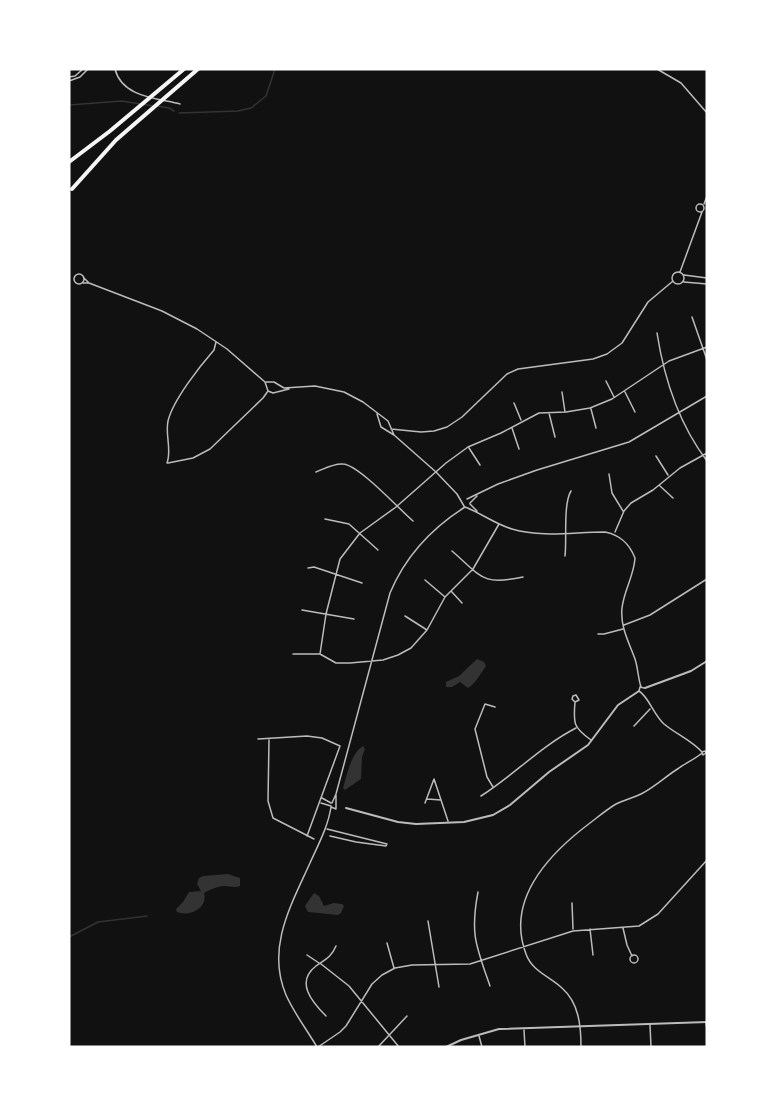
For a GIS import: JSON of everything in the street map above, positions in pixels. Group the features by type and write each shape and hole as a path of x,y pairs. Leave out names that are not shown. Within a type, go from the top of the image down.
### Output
{"highway":[{"path":"69,162 184,69"},
{"path":"72,189 140,118 198,69"}],"street":[{"path":"69,79 83,69"},
{"path":"69,79 80,77 88,69"},
{"path":"115,69 119,81 131,91 180,104"},
{"path":"657,69 681,83 707,113"},
{"path":"674,281 674,275 680,272 706,197"},
{"path":"699,220 696,205 702,205"},
{"path":"696,211 702,212"},
{"path":"680,272 683,275 707,278"},
{"path":"89,283 80,274 74,277 77,283 89,283 162,311 216,341 265,382 271,393 315,386 344,392 388,420 395,436"},
{"path":"683,275 683,282"},
{"path":"82,283 84,278"},
{"path":"674,281 679,284 683,282 707,284"},
{"path":"391,429 434,431 447,427 462,417 507,374 518,369 607,354 622,343 648,302 674,281"},
{"path":"692,317 707,360"},
{"path":"657,333 662,365 680,412 707,461"},
{"path":"175,460 168,451 167,431 173,407 214,350 216,341"},
{"path":"214,350 224,347"},
{"path":"320,654 334,576 340,559 360,533 396,507 435,472 468,447 539,413 590,408 614,398 662,365 707,347"},
{"path":"606,381 614,398"},
{"path":"265,382 293,388"},
{"path":"170,456 167,463 194,458 210,449 266,395 270,382"},
{"path":"276,392 278,386"},
{"path":"624,391 635,412"},
{"path":"562,392 566,412"},
{"path":"458,511 466,499 508,480 629,442 707,396"},
{"path":"514,403 522,421"},
{"path":"590,408 596,428"},
{"path":"549,412 555,437"},
{"path":"376,413 381,427 395,436 457,494 466,499 477,512"},
{"path":"380,423 385,420"},
{"path":"385,429 389,425"},
{"path":"512,427 519,449"},
{"path":"395,436 400,430"},
{"path":"468,447 480,465"},
{"path":"614,534 624,511 631,503 707,453"},
{"path":"656,456 669,477"},
{"path":"316,472 329,466 344,464 349,466 360,472 413,521"},
{"path":"609,474 612,493 624,511"},
{"path":"660,485 673,498"},
{"path":"565,556 567,534 565,509 571,491"},
{"path":"321,803 398,822 416,824 479,820 510,805 549,772 592,741 618,705 639,691 641,687 635,659 623,627 624,594 632,576 635,558 623,539 614,534 593,532 567,534 528,532 499,524 466,507 457,494"},
{"path":"478,495 409,556 398,574 390,592 326,828 284,919 278,946 281,978 286,995 317,1047 334,1037 346,1026 375,981 395,968 412,965 463,965 573,931 639,926 658,914 707,860"},
{"path":"325,519 350,524 378,550"},
{"path":"293,654 320,654 336,663 383,660 405,652 427,630 445,597 473,569 499,524"},
{"path":"452,551 487,580 501,582 523,578"},
{"path":"308,568 314,567 334,576 362,584"},
{"path":"598,634 604,634 650,615 707,579"},
{"path":"425,580 445,597"},
{"path":"451,591 462,603"},
{"path":"302,610 354,619"},
{"path":"405,616 427,630"},
{"path":"641,687 645,688 691,671 707,661"},
{"path":"643,693 645,688"},
{"path":"581,1047 573,1001 562,988 534,967 524,946 522,915 527,893 534,878 544,864 579,831 609,809 659,783 677,769 704,754 664,724 651,709 643,693 639,691"},
{"path":"575,702 573,717 576,728 592,741"},
{"path":"494,788 487,777 475,729 485,704 495,707"},
{"path":"634,726 651,709"},
{"path":"481,796 552,742 576,728"},
{"path":"258,739 315,737 340,746 307,836"},
{"path":"269,739 269,810 279,823 314,839"},
{"path":"425,803 436,775"},
{"path":"435,779 449,823"},
{"path":"329,816 336,806 336,794"},
{"path":"322,798 336,806"},
{"path":"427,800 441,800"},
{"path":"326,828 387,844 386,846 363,844 330,836"},
{"path":"478,892 474,930 490,986"},
{"path":"572,903 573,931"},
{"path":"428,921 439,987"},
{"path":"623,928 632,956"},
{"path":"590,929 593,955"},
{"path":"387,943 395,968"},
{"path":"326,1016 311,1000 306,986 308,974 331,956 336,946"},
{"path":"307,955 341,978 399,1047"},
{"path":"378,1047 407,1016"},
{"path":"446,1047 478,1034 499,1029 706,1022 707,1029"},
{"path":"650,1024 651,1047"},
{"path":"524,1028 525,1047"},
{"path":"478,1034 482,1047"}],"shaded area":[{"path":"477,659 484,662 486,666 471,686 468,688 460,682 452,687 446,687 446,682 459,676"},
{"path":"363,746 365,749 362,757 361,779 345,790 343,788 350,765 355,754"},
{"path":"228,874 240,878 240,886 222,886 211,889 204,893 203,903 197,910 187,913 177,912 176,909 189,892 201,891 197,884 199,878"},
{"path":"314,893 319,896 324,906 334,903 342,904 344,906 341,913 338,915 308,912 305,906"}],"waterway":[{"path":"179,113 238,111 251,108 266,96 275,69"},
{"path":"69,105 122,101 153,106"},
{"path":"157,106 174,111"},
{"path":"69,937 98,922 147,916"}]}
